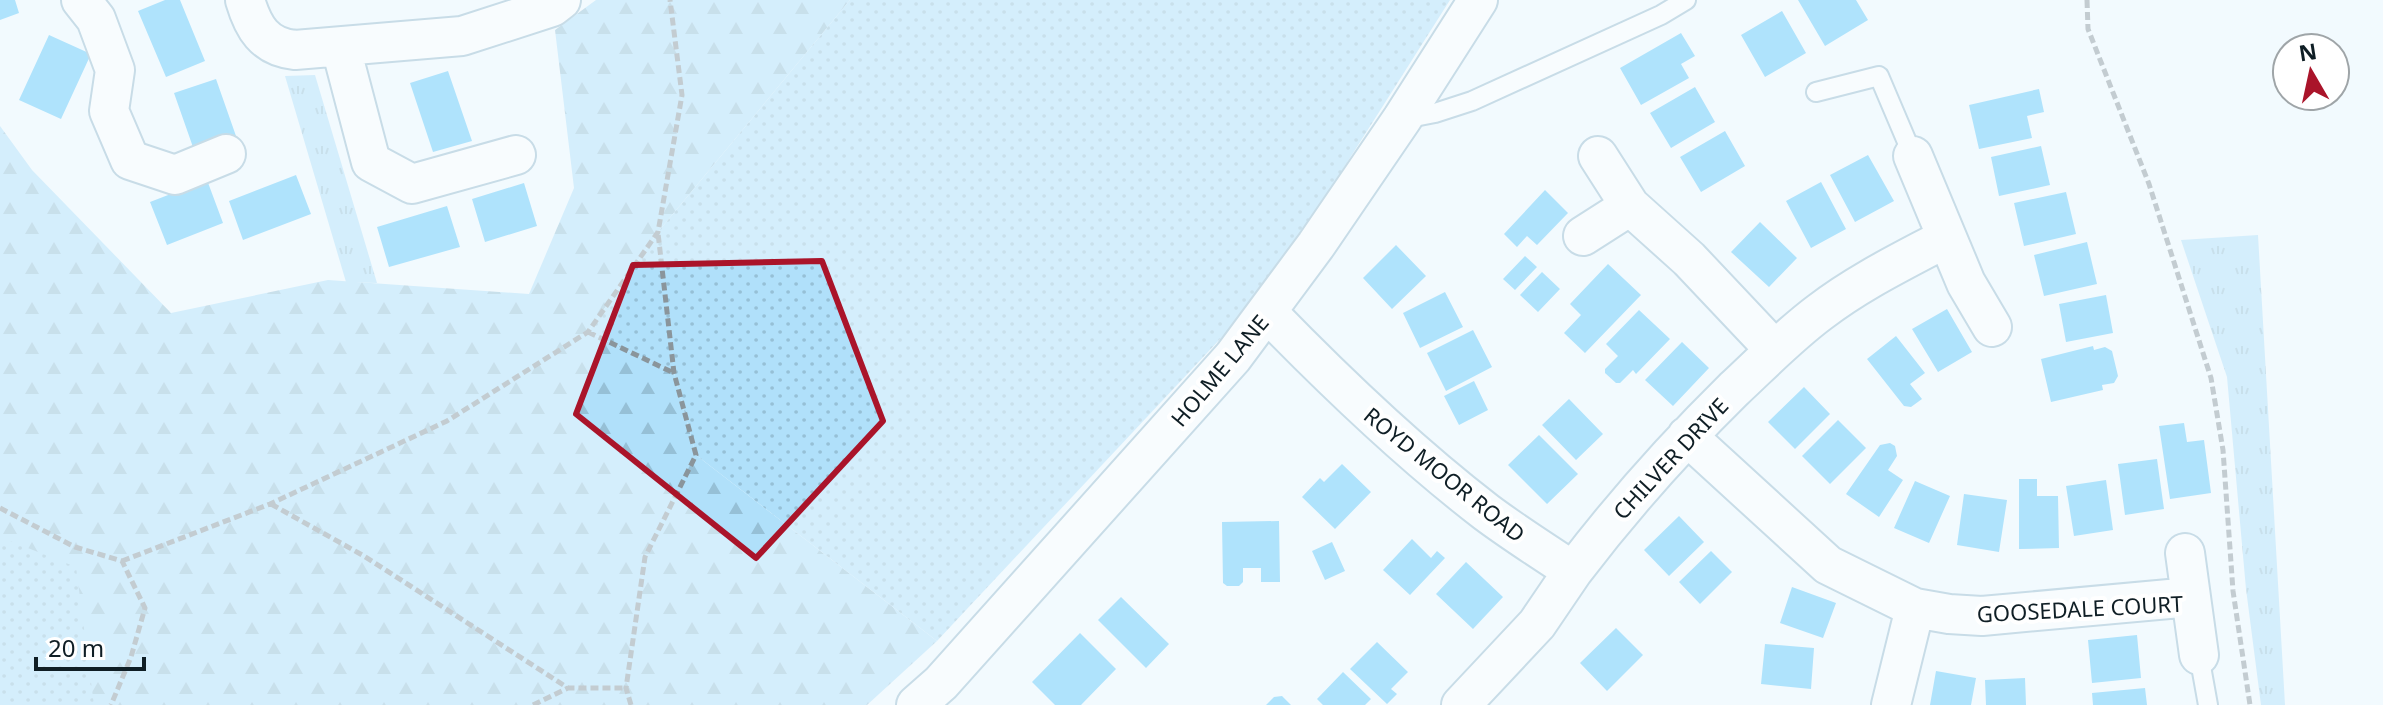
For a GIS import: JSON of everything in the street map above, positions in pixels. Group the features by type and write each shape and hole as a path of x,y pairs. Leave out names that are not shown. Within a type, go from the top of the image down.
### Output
{"street":[{"path":"81,0 96,19 115,70 109,111 130,160 175,175 226,154"},
{"path":"245,0 254,27 271,44 295,50 462,36 539,12 561,0"},
{"name":"HOLME LANE","path":"916,705 941,683 1233,357 1268,313 1402,119 1478,0"},
{"path":"341,48 371,162 412,184 516,155"},
{"path":"1598,156 1630,206 1689,259 1775,350"},
{"path":"1913,156 1966,283 1992,327"},
{"path":"1583,236 1630,206"},
{"name":"CHILVER DRIVE","path":"1573,571 1623,505 1687,436 1775,350 1820,312 1866,280 1946,238"},
{"name":"ROYD MOOR ROAD","path":"1268,313 1348,395 1434,471 1488,514 1573,571"},
{"name":"GOOSEDALE COURT","path":"1687,436 1828,565 1915,608 1982,616 2191,597 2199,655"},
{"path":"2185,553 2191,597"},
{"path":"1461,705 1537,624 1573,571"},
{"path":"1891,705 1915,608"}],"lane":[{"path":"1402,119 1435,113 1472,101 1661,15 1686,0"},
{"path":"1816,92 1879,76 1913,156"},
{"path":"2199,655 2208,705"}],"path":[{"path":"631,705 626,688 645,557 696,455 674,373 658,232 682,95 670,0"},
{"path":"2087,0 2088,29 2149,184 2211,378 2223,450 2233,591 2250,705"},
{"path":"0,508 75,547 122,561 270,504 447,421 588,332 658,232"},
{"path":"588,332 674,373"},
{"path":"270,504 364,556 568,688"},
{"path":"111,705 131,657 145,608 122,561"},
{"path":"533,705 568,688 626,688"}],"highlighted area":[{"path":"822,261 883,421 756,558 576,414 633,265"}],"green space":[{"path":"596,0 850,0 658,232 588,332 674,373 696,455 937,641 867,705 8,705 0,537 0,126 32,170 171,313 328,280 529,294 574,188 555,30"},
{"path":"850,0 1450,0 1267,289 937,641 696,455 674,373 588,332 658,232"},
{"path":"315,75 377,283 346,282 285,76"},
{"path":"2258,235 2285,705 2261,705 2246,589 2227,377 2181,240"},
{"path":"0,537 76,567 94,705 0,705"}],"building":[{"path":"0,0 15,0 19,13 0,20"},
{"path":"165,0 180,0 205,61 166,77 138,11"},
{"path":"1798,0 1856,0 1868,20 1825,46"},
{"path":"1782,11 1806,53 1765,77 1741,35"},
{"path":"1681,33 1695,56 1681,64 1689,78 1641,105 1620,68"},
{"path":"49,35 91,54 61,119 19,100"},
{"path":"448,71 472,141 433,152 410,83"},
{"path":"216,79 236,136 194,150 174,93"},
{"path":"1695,87 1715,122 1671,148 1650,113"},
{"path":"2039,89 2044,112 2027,116 2032,138 1979,149 1969,105"},
{"path":"1725,131 1745,166 1701,192 1680,157"},
{"path":"2041,146 2050,185 1999,196 1991,157"},
{"path":"1868,155 1894,201 1855,222 1830,175"},
{"path":"296,175 311,214 243,240 229,201"},
{"path":"207,180 223,223 167,245 150,202"},
{"path":"1821,182 1846,229 1811,248 1786,201"},
{"path":"524,183 537,226 485,242 472,199"},
{"path":"1545,190 1568,213 1537,245 1527,236 1517,247 1504,234"},
{"path":"2066,192 2076,234 2024,246 2014,203"},
{"path":"447,206 460,247 389,267 377,227"},
{"path":"1760,222 1797,258 1769,287 1731,252"},
{"path":"2087,242 2097,284 2044,296 2034,255"},
{"path":"1396,245 1426,276 1392,309 1363,278"},
{"path":"1525,256 1537,267 1515,290 1503,279"},
{"path":"1608,264 1641,295 1585,353 1564,333 1581,315 1570,304"},
{"path":"1542,272 1560,289 1538,312 1520,295"},
{"path":"1445,292 1463,327 1420,348 1403,313"},
{"path":"2106,295 2113,333 2066,342 2059,304"},
{"path":"1947,309 1972,352 1938,372 1912,329"},
{"path":"1639,310 1670,339 1636,374 1633,370 1620,383 1616,383 1605,373 1605,369 1618,356 1606,344"},
{"path":"1473,330 1492,367 1446,391 1427,353"},
{"path":"1896,336 1925,373 1910,384 1922,399 1911,407 1904,406 1867,359"},
{"path":"1682,342 1709,368 1673,406 1645,380"},
{"path":"2093,346 2094,350 2105,347 2112,351 2118,376 2114,383 2102,385 2103,390 2051,402 2041,359"},
{"path":"1474,381 1488,410 1459,425 1444,396"},
{"path":"1804,387 1830,414 1795,449 1768,422"},
{"path":"1569,399 1603,434 1576,460 1542,425"},
{"path":"1838,420 1866,448 1830,484 1802,456"},
{"path":"2184,423 2187,442 2204,440 2211,493 2170,499 2159,426"},
{"path":"1539,435 1578,474 1547,504 1508,465"},
{"path":"1890,443 1895,446 1897,456 1888,470 1903,480 1879,517 1846,494 1880,445"},
{"path":"2157,459 2164,509 2125,515 2118,464"},
{"path":"1342,464 1371,492 1335,529 1302,497 1320,478 1324,482"},
{"path":"2019,479 2037,479 2037,496 2058,496 2059,548 2019,549"},
{"path":"2106,480 2113,530 2074,536 2066,486"},
{"path":"1915,481 1950,496 1929,543 1894,528"},
{"path":"1964,494 2007,500 1999,552 1957,545"},
{"path":"1679,516 1704,542 1669,576 1644,550"},
{"path":"1279,521 1280,582 1261,582 1261,568 1243,568 1243,582 1239,586 1223,583 1222,522"},
{"path":"1412,539 1431,558 1437,551 1445,558 1410,595 1383,570"},
{"path":"1332,542 1345,571 1325,580 1312,551"},
{"path":"1711,551 1732,572 1700,604 1679,582"},
{"path":"1466,562 1503,597 1473,629 1436,594"},
{"path":"1792,587 1836,603 1823,638 1780,623"},
{"path":"1121,597 1169,644 1146,668 1098,620"},
{"path":"1616,628 1643,655 1607,691 1580,663"},
{"path":"1080,633 1116,669 1081,705 1055,705 1032,682"},
{"path":"2137,635 2141,678 2092,683 2088,640"},
{"path":"1377,642 1408,672 1391,689 1397,694 1387,704 1350,669"},
{"path":"1765,644 1814,648 1811,689 1761,684"},
{"path":"1936,671 1976,678 1971,705 1930,705"},
{"path":"1343,672 1371,699 1365,705 1323,705 1317,699"},
{"path":"2025,678 2026,705 1986,705 1985,680"},
{"path":"2145,688 2147,705 2093,705 2092,693"},
{"path":"1282,696 1291,705 1266,705 1274,697"}]}
